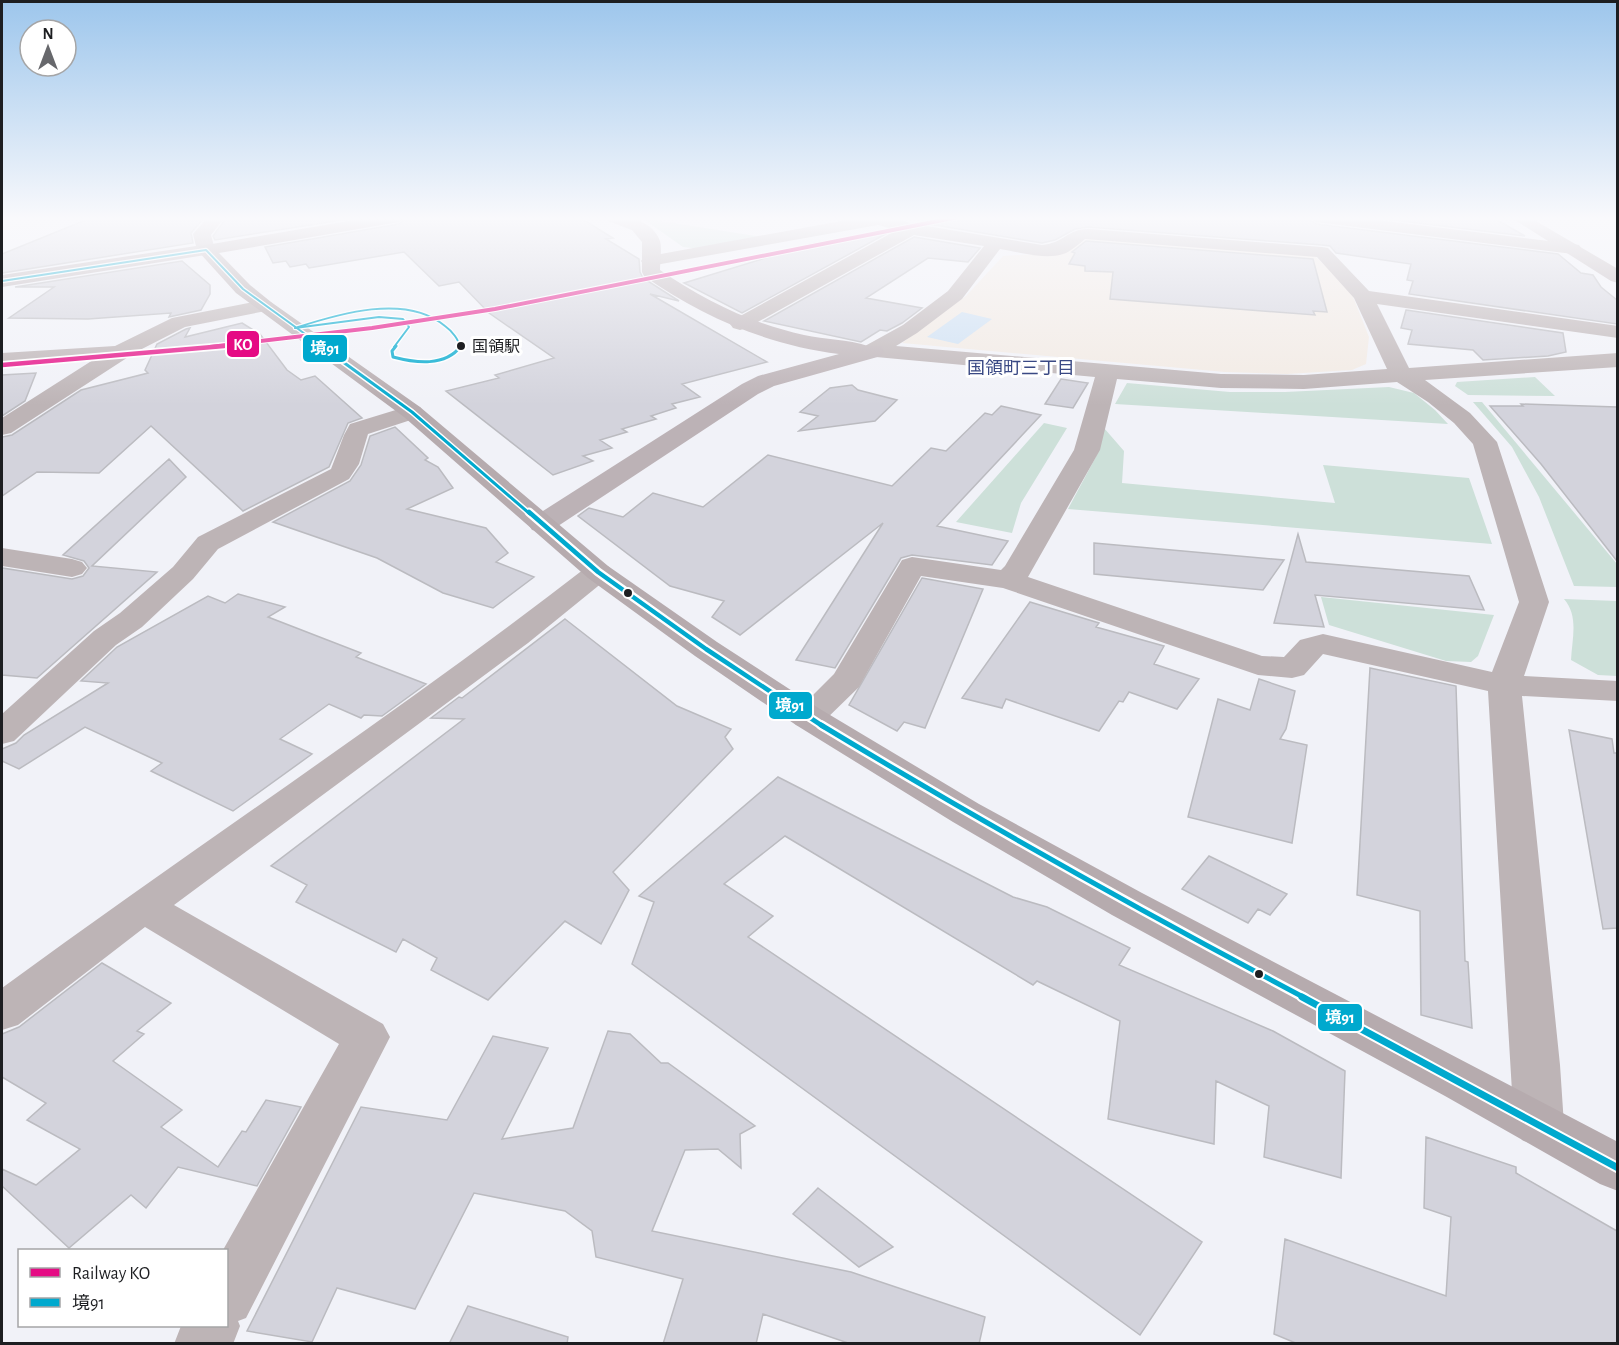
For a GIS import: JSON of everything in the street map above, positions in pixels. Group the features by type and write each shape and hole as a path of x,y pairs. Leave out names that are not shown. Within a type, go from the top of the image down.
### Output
{"main road":[{"path":"234,280 264,306 412,411 598,572 706,649 808,717 966,813 1117,898 1617,1168"}],"street":[{"path":"661,280 673,289 740,324 838,348 1221,381 1304,382 1616,362"},
{"path":"740,324 820,280"},
{"path":"542,524 750,389 766,381 873,351 910,329 955,295 967,280"},
{"path":"1355,280 1401,375 1436,397 1462,418 1485,442 1534,602 1504,685 1539,1125"},
{"path":"1363,296 1617,332"},
{"path":"2,428 121,352 179,322 264,306"},
{"path":"2,359 121,352"},
{"path":"1008,580 1017,570 1087,450 1108,371"},
{"path":"2,733 105,638 131,620 183,573 208,543 340,474 346,467 351,441 359,429 412,411"},
{"path":"2,557 72,568"},
{"path":"808,717 847,681 912,566 1008,580 1257,665 1292,668 1311,647 1323,644 1504,685 1617,691"},
{"path":"2,1012 143,906 517,636 598,572"},
{"path":"143,906 367,1037 228,1295"},
{"path":"202,1344 211,1327"}],"shaded area":[{"path":"981,280 1340,280 1350,289 1369,337 1366,364 1352,370 1287,374 1225,372 902,343 966,296"},
{"path":"1535,377 1555,396 1468,395 1455,386 1457,382"},
{"path":"1127,383 1230,392 1389,387 1414,393 1448,424 1115,404"},
{"path":"1473,402 1482,402 1617,564 1617,587 1574,586 1539,497 1512,447"},
{"path":"1044,423 1067,428 1021,503 1012,533 956,522"},
{"path":"1104,428 1124,451 1122,483 1335,503 1323,465 1469,478 1492,544 1068,509 1099,451"},
{"path":"1321,597 1494,615 1478,656 1471,662 1446,661 1329,625"},
{"path":"1564,599 1617,601 1617,676 1598,675 1571,660 1573,620 1569,606"}],"water":[{"path":"962,312 992,319 958,344 927,337"}],"building":[{"path":"61,280 204,280 210,285 210,294 201,310 169,317 171,313 88,319 9,318 54,287 15,287"},
{"path":"433,280 646,280 679,301 650,294 767,362 682,384 700,397 672,404 676,408 651,416 656,419 622,429 627,432 600,440 612,448 583,456 593,461 553,475 446,391 499,378 495,375 554,358 489,313 459,282 439,286"},
{"path":"695,280 802,280 742,313 684,283"},
{"path":"838,280 894,280 866,298 922,308 902,323 887,331 880,330 861,342 764,321"},
{"path":"1112,280 1318,280 1327,312 1313,311 1315,315 1110,299"},
{"path":"1407,280 1596,280 1601,287 1617,300 1617,324 1409,294 1413,281"},
{"path":"1406,310 1563,333 1566,352 1548,356 1483,360 1473,350 1408,344 1412,330 1401,328"},
{"path":"242,323 260,334 287,370 301,380 315,376 362,418 348,423 329,467 243,511 151,426 99,473 37,472 2,496 2,437 12,435 81,390 148,373 145,370 157,344 186,329 190,328 185,337"},
{"path":"36,373 25,401 2,416 2,375"},
{"path":"1061,379 1088,383 1073,408 1045,404"},
{"path":"852,385 858,390 897,400 875,421 799,431 818,416 800,412 830,388"},
{"path":"1521,404 1617,407 1617,561 1541,464 1490,406 1523,406"},
{"path":"1001,406 1041,415 937,526 1008,541 992,565 912,555 901,558 835,668 796,660 883,523 740,635 712,617 724,601 670,586 578,516 589,508 623,517 653,493 703,507 768,455 892,486 931,448 946,451 985,413 992,415"},
{"path":"395,427 428,458 425,460 438,467 453,488 407,509 486,528 508,553 496,562 534,577 493,608 443,593 377,558 273,522 350,481 361,465 370,436"},
{"path":"169,459 186,477 92,566 157,572 37,678 2,675 2,568 72,579 83,576 89,568 84,561 63,555"},
{"path":"1298,534 1306,562 1469,576 1484,610 1315,595 1324,627 1274,623"},
{"path":"1094,543 1284,560 1263,590 1094,574"},
{"path":"922,578 983,589 925,728 904,722 897,731 849,705"},
{"path":"238,594 285,607 268,617 361,653 356,657 426,684 382,716 364,715 361,718 329,704 280,739 312,754 233,811 151,771 162,763 85,727 19,769 2,761 2,749 16,743 24,735 108,683 81,681 117,647 208,596 225,603"},
{"path":"1030,602 1099,623 1096,627 1164,646 1154,664 1199,679 1177,709 1129,692 1123,702 1119,701 1099,731 1006,699 1002,708 962,698"},
{"path":"565,619 677,706 731,729 725,737 733,749 613,872 629,890 601,944 565,921 488,1000 431,970 437,958 403,939 396,952 296,902 307,885 271,866 464,719 431,718 459,697 462,698"},
{"path":"1370,668 1456,686 1465,961 1468,962 1472,1028 1421,1015 1420,911 1357,895"},
{"path":"1259,679 1295,691 1286,729 1280,739 1307,745 1292,843 1188,817 1218,699 1250,710"},
{"path":"1569,730 1612,739 1614,753 1617,753 1617,928 1603,929"},
{"path":"778,777 1013,897 1047,907 1130,948 1119,965 1273,1031 1345,1071 1341,1178 1264,1157 1269,1106 1216,1081 1214,1144 1108,1119 1120,1021 1037,981 1033,985 785,836 724,884 773,916 748,937 1202,1242 1140,1335 632,964 654,902 639,896"},
{"path":"1209,856 1287,894 1270,915 1258,909 1248,923 1182,889"},
{"path":"102,963 171,1003 137,1031 144,1034 113,1061 182,1110 161,1127 218,1167 242,1131 246,1132 266,1100 301,1107 257,1186 178,1167 146,1208 131,1195 69,1248 2,1186 2,1169 36,1185 80,1149 27,1120 46,1103 2,1077 2,1034 19,1027"},
{"path":"608,1031 630,1034 661,1063 668,1063 755,1126 740,1134 741,1168 718,1149 685,1150 652,1231 851,1272 985,1317 979,1344 851,1344 763,1314 756,1344 663,1344 683,1279 596,1257 592,1231 565,1211 474,1193 415,1309 337,1288 312,1342 247,1331 361,1107 447,1120 493,1036 548,1048 502,1139 573,1128"},
{"path":"1426,1137 1516,1167 1516,1173 1617,1231 1617,1344 1298,1344 1274,1334 1285,1239 1446,1296 1451,1217 1424,1208"},
{"path":"818,1188 893,1247 859,1267 793,1214"},
{"path":"468,1306 568,1337 567,1344 449,1344"}],"rail line":[{"name":"KO","path":"2,365 126,356 372,328 495,309 647,280"}],"transit line":[{"name":"境91","path":"2,281 10,280"},
{"name":"境91","path":"234,280 243,289 412,412 598,572 706,649 808,717 966,813 1127,904 1462,1082 1618,1168"},
{"name":"境91","path":"394,307 415,311 441,322 461,346 456,353 440,361 420,362 393,357 392,351 409,327 403,319 379,317 295,328 327,318 394,307"}],"place":[{"name":"国領駅","path":"461,346"}],"district":[{"name":"国領町三丁目","path":"1021,368"}]}
